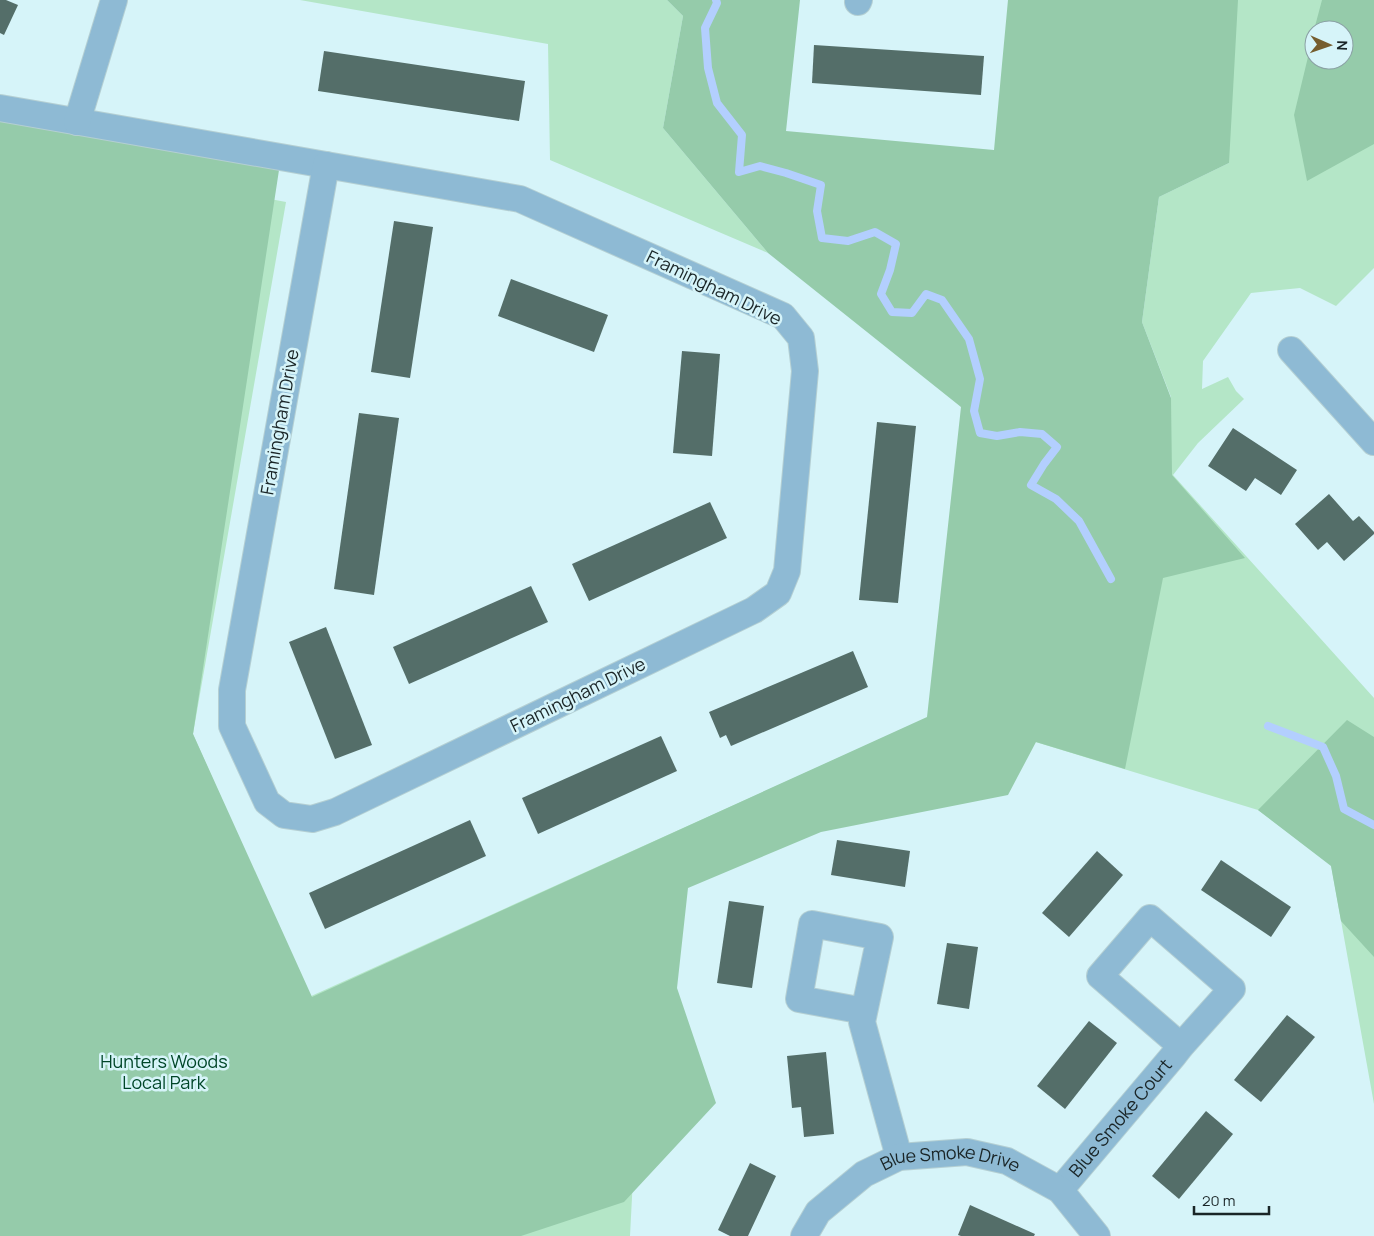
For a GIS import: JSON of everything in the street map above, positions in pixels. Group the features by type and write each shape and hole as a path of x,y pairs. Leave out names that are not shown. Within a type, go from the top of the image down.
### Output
{"street":[{"path":"78,122 114,0"},
{"name":"Framingham Drive","path":"0,108 326,164 520,199 782,316 801,338 805,371 788,571 778,593 754,610 335,812 312,818 284,815 267,802 232,726 232,690 326,164"},
{"path":"1291,350 1374,442"},
{"name":"Blue Smoke Court","path":"1060,1190 1232,989 1150,918 1100,976 1182,1046"},
{"path":"864,1011 862,1022 898,1157"},
{"name":"Blue Smoke Drive","path":"804,1236 818,1212 864,1174 898,1157 968,1152 1007,1161 1060,1190 1097,1236"}],"green space":[{"path":"300,0 667,0 683,16 663,128 768,253 550,160 548,44"},
{"path":"667,0 800,0 786,131 994,150 1008,0 1238,0 1229,163 1159,197 1142,322 1171,398 1172,475 1245,558 1163,578 1125,769 1036,742 1008,795 821,832 688,888 677,988 716,1103 624,1202 521,1236 0,1236 0,108 281,157 193,734 312,997 927,717 961,407 768,253 663,128 683,16"},
{"name":"Hunters Woods Local Park","path":"1011,0 1374,0 1374,268 1336,306 1300,288 1251,293 1203,361 1202,389 1228,377 1236,391 1244,399 1198,443 1173,475 1374,698 1374,1104 1331,865 1258,810 970,722 649,868 630,1236 0,1236 0,146 124,172 286,202 193,734 309,997 940,712","holes":["1031,59 1229,163 1159,197 1142,322 1171,397 1171,404"]},
{"path":"1322,0 1374,0 1374,144 1307,181 1294,115 1305,70 1354,70 1354,20 1317,20"},
{"path":"1347,720 1374,737 1374,957 1341,921 1331,866 1258,810"}],"building":[{"path":"0,0 6,0 18,5 4,35 0,33"},
{"path":"814,45 984,56 981,95 812,83"},
{"path":"324,51 525,81 519,121 318,91"},
{"path":"394,221 433,227 410,378 371,372"},
{"path":"511,279 608,315 594,352 498,316"},
{"path":"682,351 720,354 712,456 673,453"},
{"path":"359,413 399,418 374,595 334,589"},
{"path":"877,422 916,426 898,603 859,600"},
{"path":"1233,428 1297,470 1281,495 1255,478 1246,491 1208,466"},
{"path":"1329,494 1353,521 1359,516 1374,532 1344,561 1327,542 1318,550 1295,524"},
{"path":"710,502 727,538 589,601 572,564"},
{"path":"531,586 548,622 409,684 393,647"},
{"path":"326,627 372,745 335,759 289,642"},
{"path":"853,651 868,687 731,746 726,735 720,738 709,712"},
{"path":"661,736 677,771 538,834 522,798"},
{"path":"470,820 486,856 325,929 309,893"},
{"path":"837,840 910,851 905,887 831,875"},
{"path":"1097,851 1123,875 1069,937 1042,913"},
{"path":"1221,860 1291,907 1271,937 1201,890"},
{"path":"729,901 764,906 752,988 717,983"},
{"path":"947,943 978,947 969,1009 937,1004"},
{"path":"1287,1015 1315,1037 1261,1102 1234,1080"},
{"path":"1089,1021 1117,1043 1065,1109 1037,1086"},
{"path":"826,1052 834,1134 804,1137 801,1107 792,1108 787,1056"},
{"path":"1206,1111 1233,1134 1179,1199 1152,1176"},
{"path":"750,1163 776,1176 748,1236 730,1236 718,1230"},
{"path":"970,1205 1035,1234 1034,1236 958,1235"}],"waterway":[{"path":"716,0 717,3 705,28 708,68 717,103 742,135 739,172 760,166 821,185 817,211 822,238 848,241 875,232 896,244 890,270 881,294 892,312 912,313 926,294 942,300 969,339 980,379 974,411 980,433 997,436 1020,432 1042,434 1057,447 1031,485 1056,499 1079,521 1111,579"},
{"path":"1268,726 1323,747 1336,776 1344,809 1374,825"}]}
